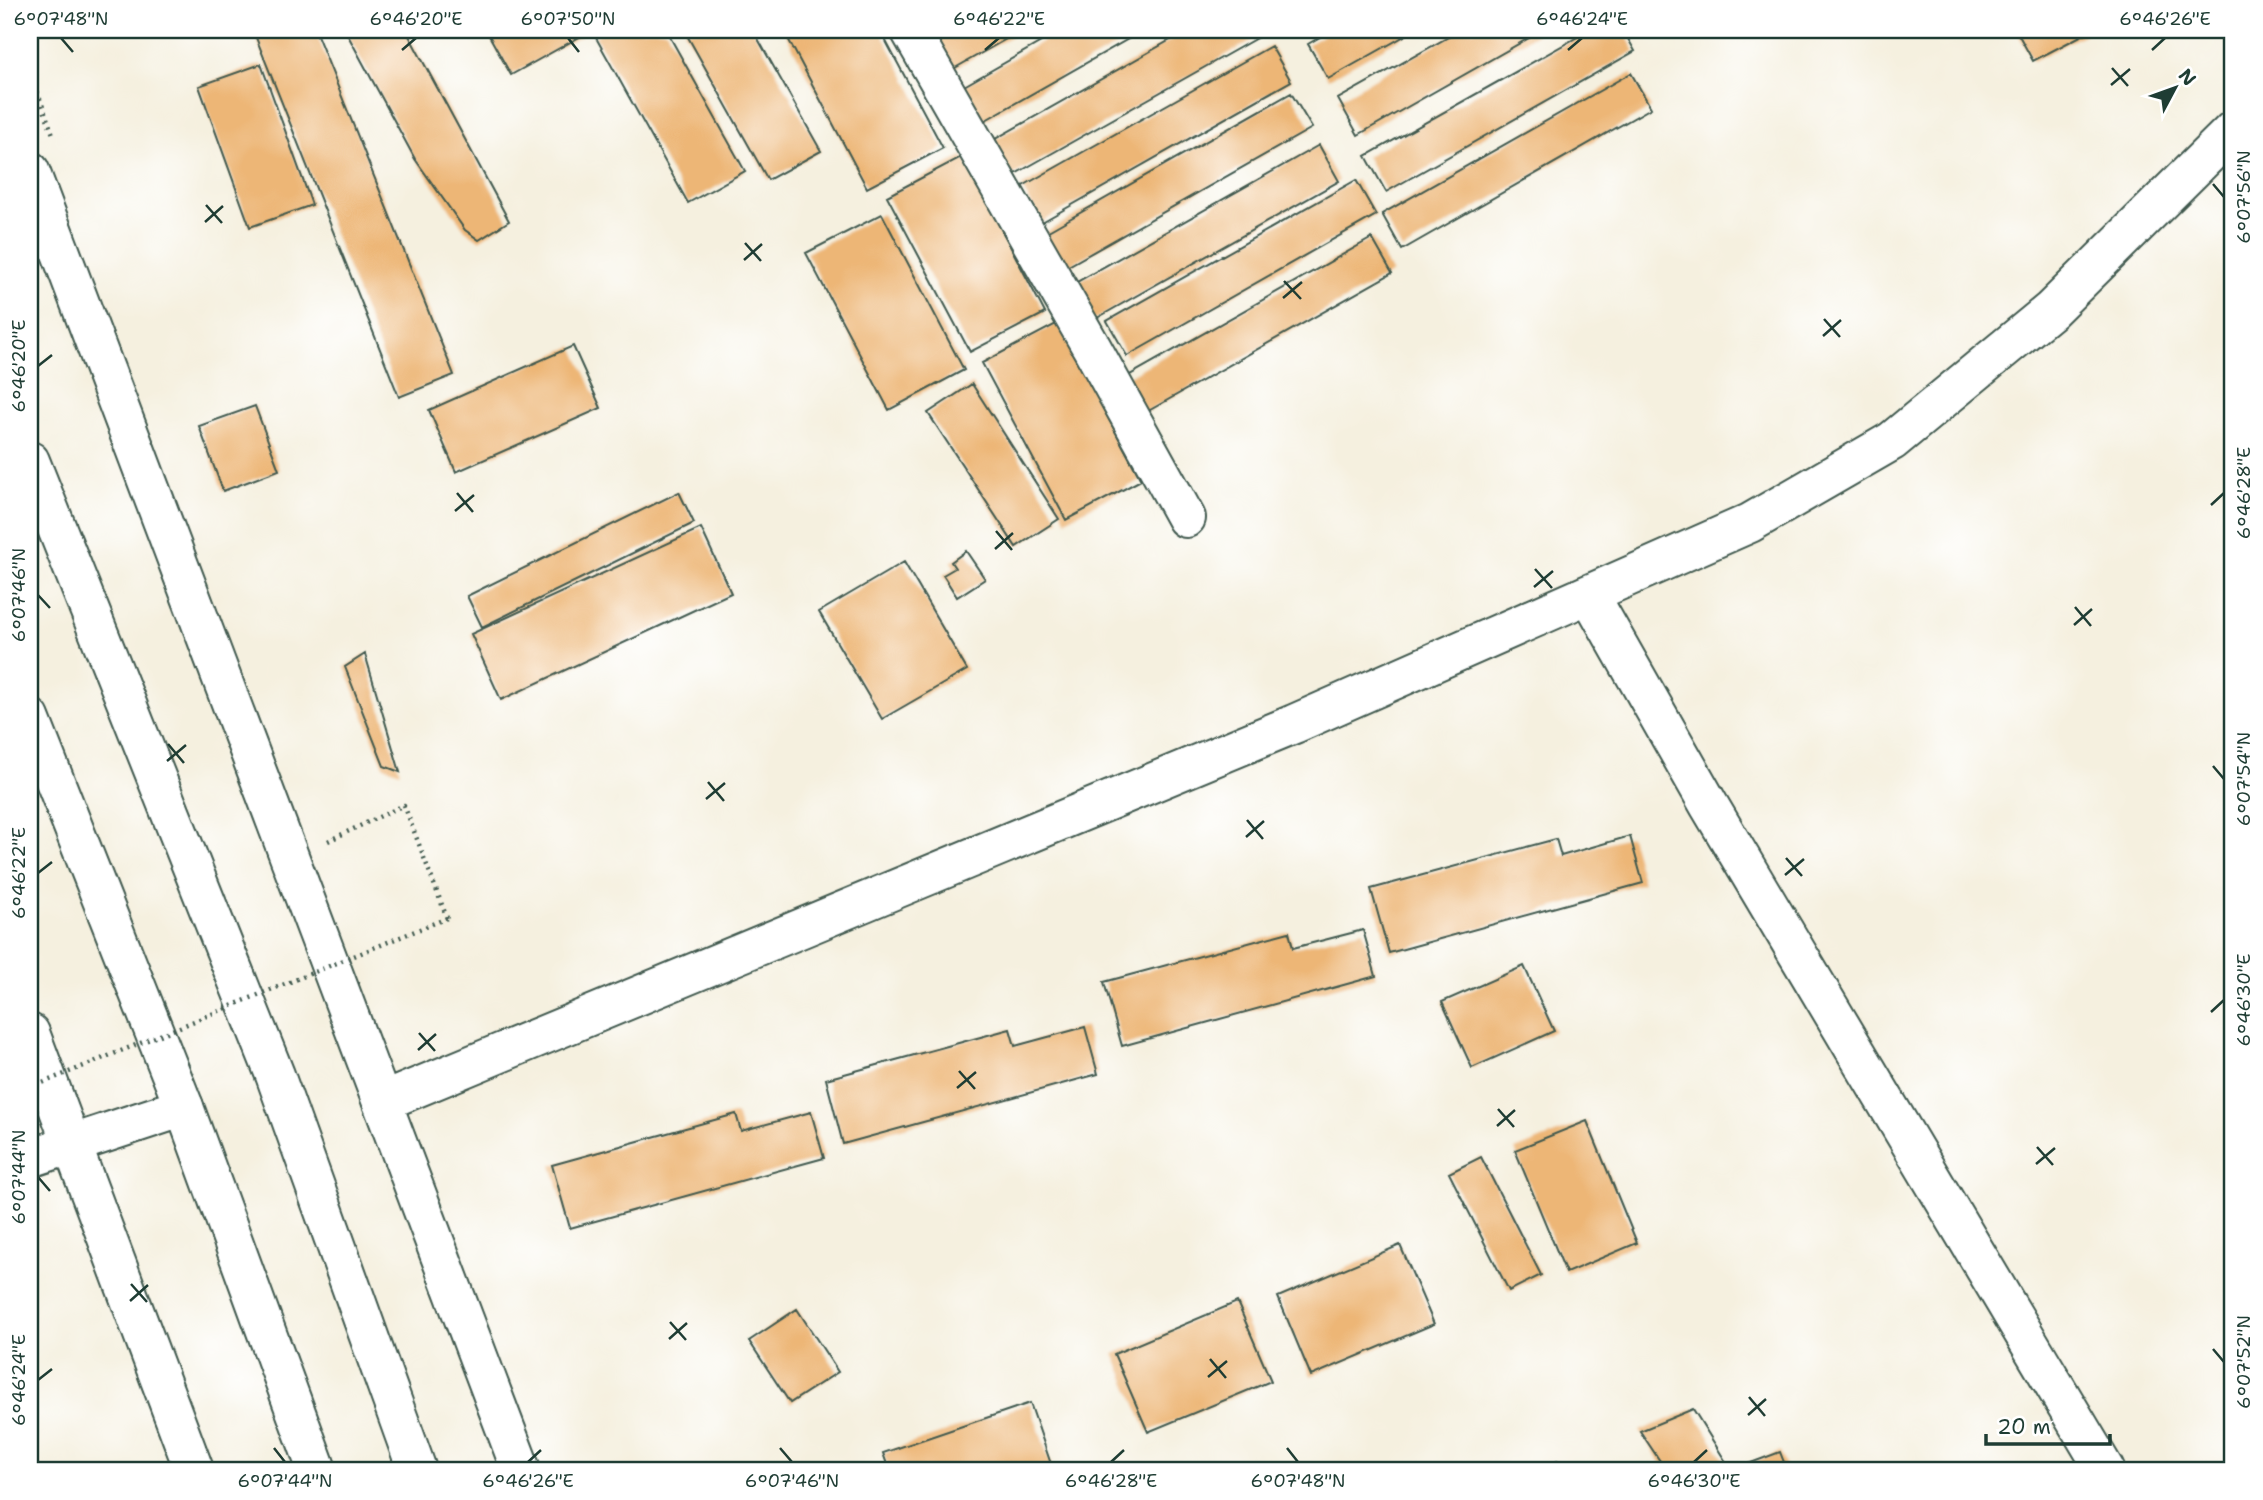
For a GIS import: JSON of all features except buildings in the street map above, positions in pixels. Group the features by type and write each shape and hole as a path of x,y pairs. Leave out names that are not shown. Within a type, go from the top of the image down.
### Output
{"main road":[{"path":"910,30 1086,336 1186,518"},
{"path":"382,1102 1294,724 1750,523 1892,441 2051,310 2233,130"},
{"path":"30,171 521,1470"},
{"path":"30,461 275,1075 417,1470"},
{"path":"1589,594 1709,806 2105,1470"},
{"path":"30,718 184,1107 317,1470"},
{"path":"30,1033 194,1470"},
{"path":"30,1158 184,1107"}],"path":[{"path":"30,1088 447,918 404,805 322,844"}]}
